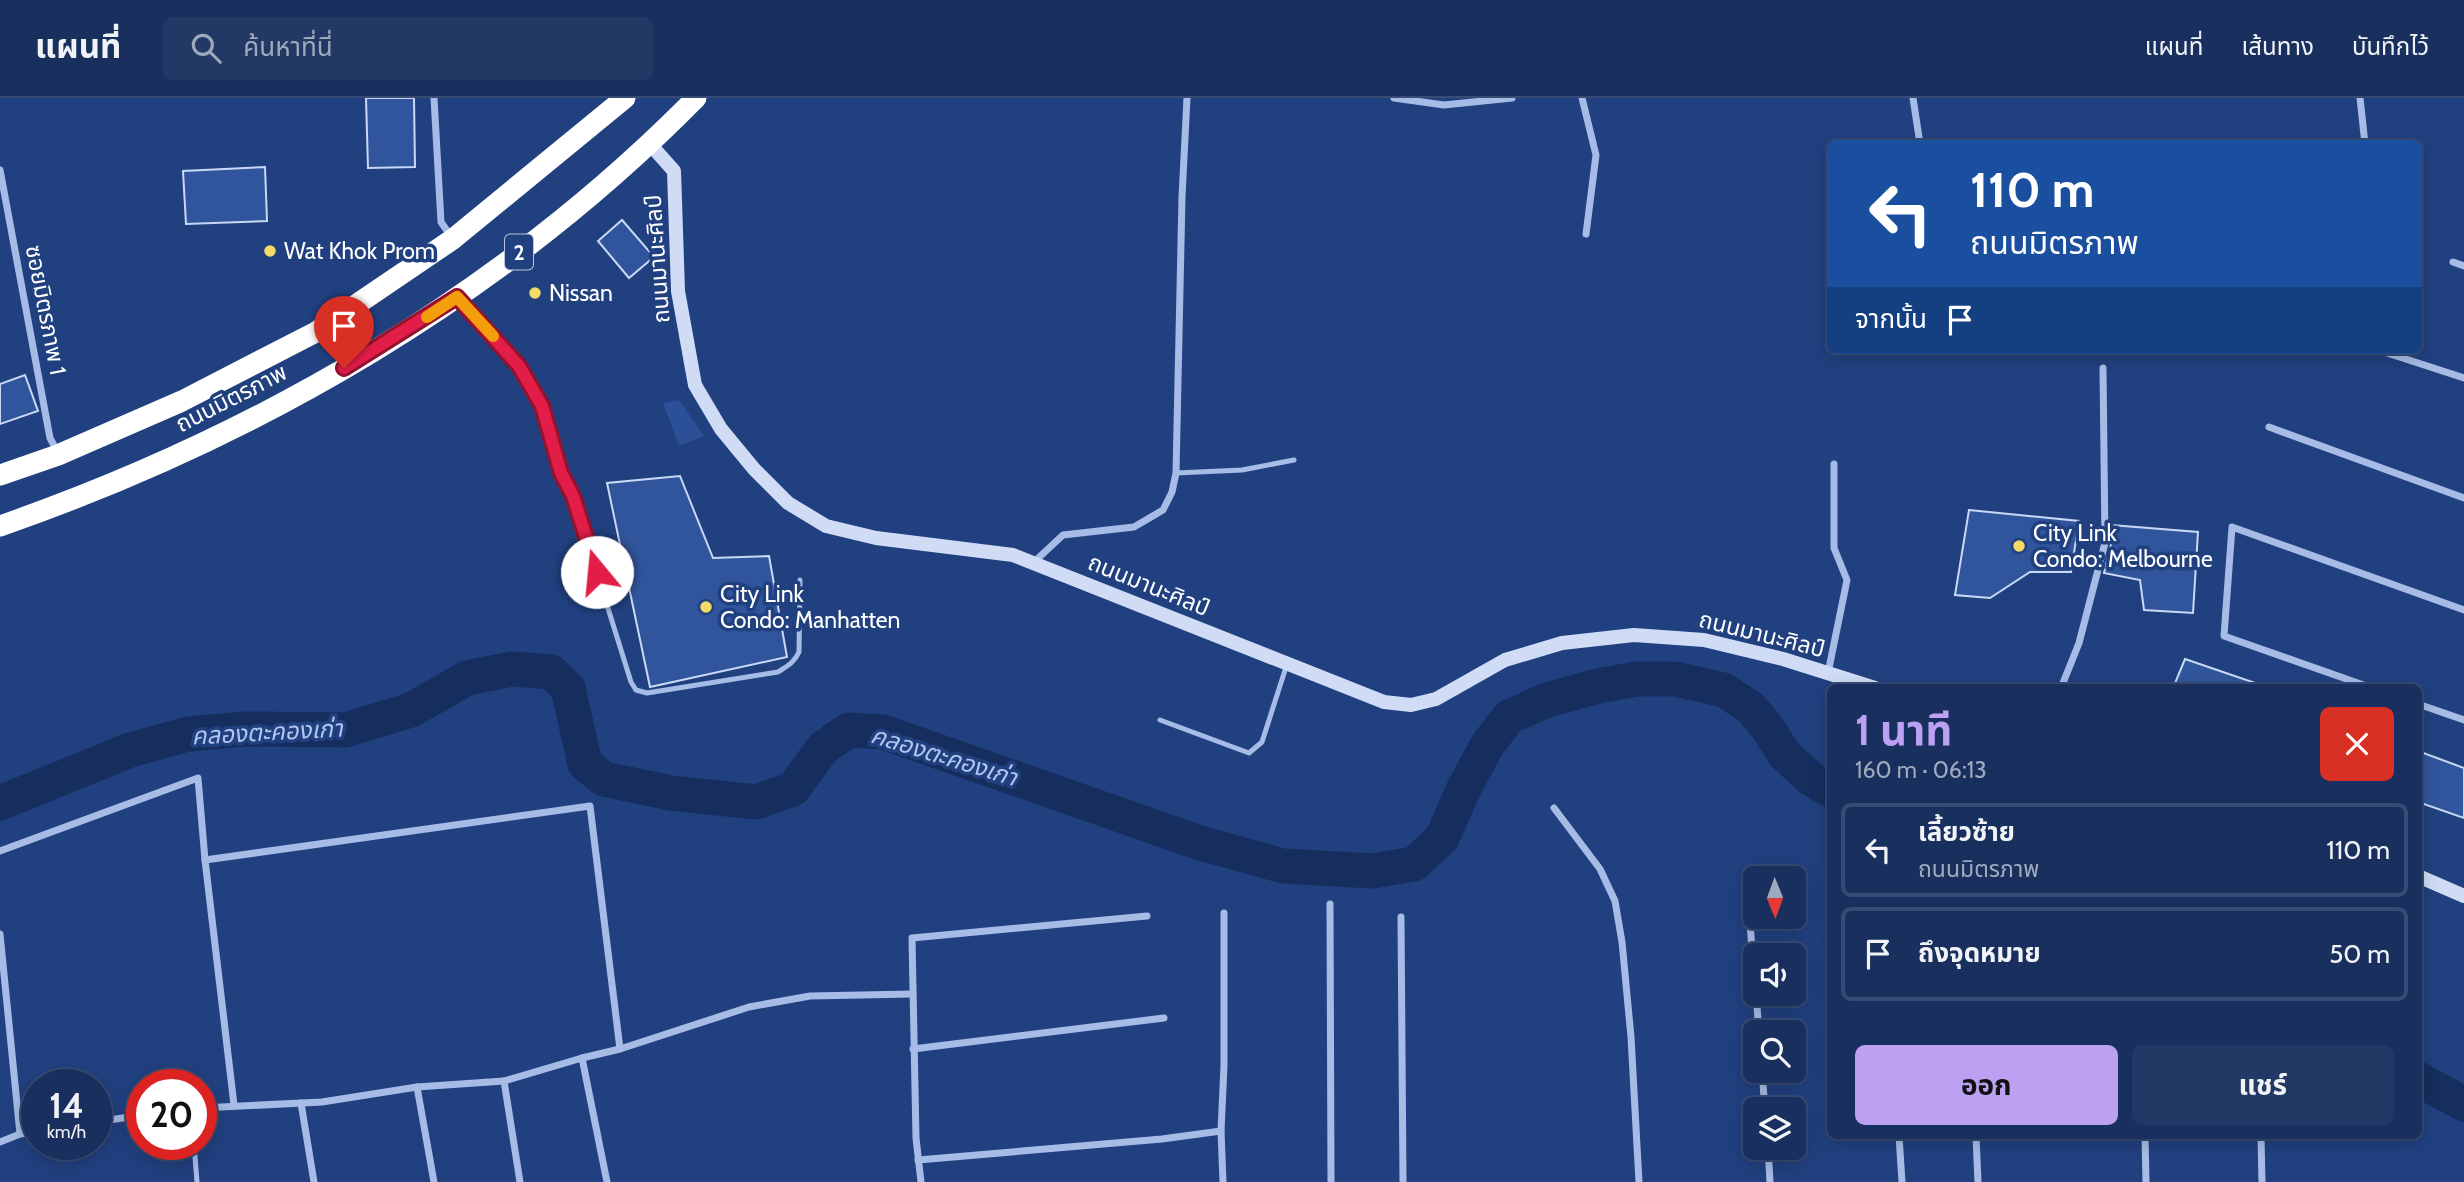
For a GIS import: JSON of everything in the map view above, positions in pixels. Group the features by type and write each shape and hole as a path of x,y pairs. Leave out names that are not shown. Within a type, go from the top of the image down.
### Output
{"highway":[{"name":"ถนนมิตรภาพ","path":"0,475 58,455 183,401 316,332 453,239 625,98"},
{"name":"ถนนมิตรภาพ","path":"0,526 77,499 201,445 386,344 517,254 650,144 696,98"}],"street":[{"path":"434,98 441,222 453,239"},
{"path":"1033,563 1063,535 1134,527 1163,510 1172,492 1176,473 1182,197 1188,98"},
{"path":"1394,98 1444,105 1513,98"},
{"path":"1582,98 1596,155 1586,234"},
{"path":"1913,98 1919,140"},
{"path":"2360,98 2365,140"},
{"name":"ถนนมานะศิลป์","path":"650,144 674,171 678,291 695,385 721,429 754,468 788,503 826,526 876,538 1013,555 1384,702 1411,705 1436,699 1505,660 1562,643 1634,635 1704,640 1862,684"},
{"name":"ซอยมิตรภาพ 1","path":"0,170 50,438 58,455"},
{"path":"2454,262 2464,266"},
{"path":"2390,354 2464,378"},
{"path":"2063,684 2079,643 2105,543 2103,368"},
{"path":"2269,427 2464,498"},
{"path":"1828,673 1847,580 1835,551 1834,464"},
{"path":"2361,684 2224,636 2232,527 2464,610"},
{"path":"2422,705 2464,720"},
{"path":"0,851 198,778 234,1105"},
{"path":"205,860 590,806 620,1049"},
{"path":"1554,808 1600,869 1615,901 1622,942 1631,1037 1639,1182"},
{"path":"2422,878 2464,896"},
{"path":"1330,904 1331,1182"},
{"path":"1223,1182 1221,1131 1224,1066 1224,913"},
{"path":"921,1182 913,1049 912,938 1147,916"},
{"path":"1401,917 1403,1182"},
{"path":"0,934 20,1135 0,1142"},
{"path":"217,1107 301,1103 417,1087 504,1081 620,1049 749,1007 810,996 912,994"},
{"path":"913,1049 1164,1018"},
{"path":"582,1058 607,1182"},
{"path":"504,1081 520,1182"},
{"path":"417,1087 434,1182"},
{"path":"301,1103 314,1182"},
{"path":"918,1160 1162,1139 1221,1131"},
{"path":"1899,1139 1902,1182"},
{"path":"1976,1139 1978,1182"},
{"path":"2145,1139 2146,1182"},
{"path":"2261,1139 2262,1182"},
{"path":"1769,1160 1770,1182"}],"lane":[{"path":"457,297 519,366 542,406 561,473 573,496 631,682 636,690 647,693 778,672 789,666 796,660 799,652 800,580"},
{"path":"1176,473 1242,470 1294,460"},
{"path":"1160,720 1242,752 1255,750 1262,742 1287,664"},
{"path":"195,1160 197,1182"}],"shaded area":[{"path":"679,400 704,436 679,446 663,403"}],"building":[{"path":"366,98 414,98 415,167 368,168"},
{"path":"265,167 267,221 186,224 183,171"},
{"path":"622,220 654,257 629,278 598,241"},
{"path":"25,375 38,411 0,424 0,384"},
{"name":"City Link Condo: Manhatten","path":"680,476 713,558 769,556 787,657 650,687 607,483"},
{"name":"City Link Condo: Melbourne","path":"1969,510 2079,521 2071,572 2030,572 1990,598 1955,595"},
{"path":"2111,525 2198,532 2193,613 2144,610 2140,580 2104,573 2111,544"},
{"path":"2185,659 2258,684 2175,684"},
{"path":"2422,752 2464,768 2464,818 2422,803"}],"waterway":[{"name":"คลองตะคองเก่า","path":"0,803 130,750 188,734 246,729 345,730 411,710 467,678 512,669 551,672 568,688 585,764 604,779 671,793 756,802 793,789 823,748 849,730 883,732 1200,843 1283,866 1372,871 1414,864 1442,838 1464,788 1488,744 1509,717 1547,700 1636,679 1675,679 1724,690 1751,708 1784,754 1810,778 1827,788"},
{"name":"คลองตะคองเก่า","path":"2422,1081 2464,1104"}],"slow traffic":[{"path":"427,317 457,297 493,336"}],"place":[{"name":"Wat Khok Prom","path":"270,251"},
{"name":"Nissan","path":"535,293"},
{"name":"City Link Condo: Melbourne","path":"2019,546"},
{"name":"City Link Condo: Manhatten","path":"706,607"}],"route":[{"path":"344,368 457,297 519,366 532,386 542,406 561,473 573,496 597,572"}]}
